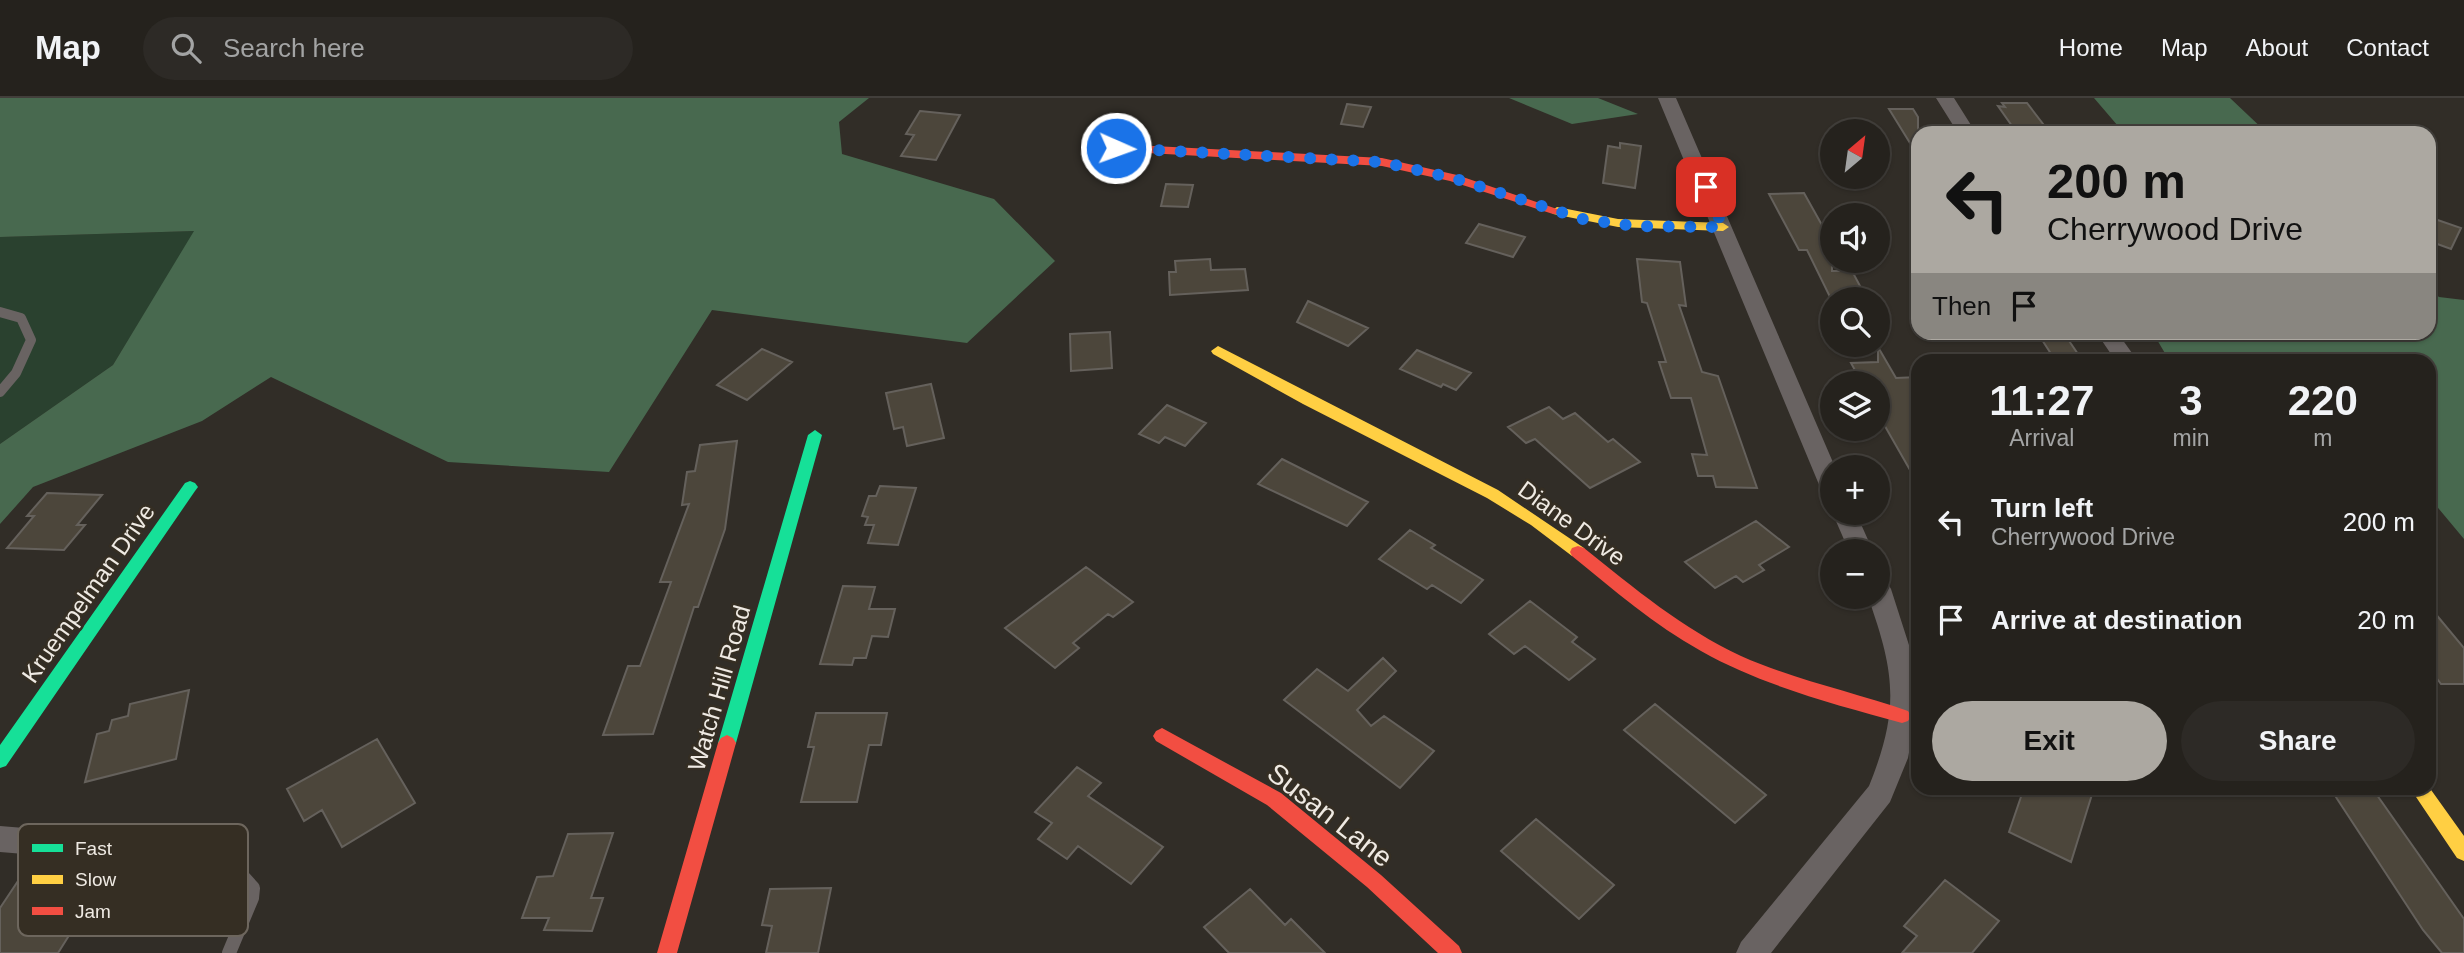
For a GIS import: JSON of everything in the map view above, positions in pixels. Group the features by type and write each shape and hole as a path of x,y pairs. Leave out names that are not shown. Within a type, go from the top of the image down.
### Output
{"street":[{"path":"1667,98 1820,458"},
{"path":"1945,98 1963,126"},
{"path":"1116,148 1381,162 1453,178 1583,219 1634,226 1723,227"},
{"name":"Diane Drive","path":"1219,351 1245,369 1340,420 1433,462 1529,515 1649,609 1724,657 1770,677 1902,716"},
{"name":"Watch Hill Road","path":"667,953 815,436"},
{"name":"Kruempelman Drive","path":"0,760 190,487"},
{"path":"1752,953 1880,793 1894,758 1902,716 1903,670 1885,609"},
{"name":"Susan Lane","path":"1162,736 1274,799 1374,881 1452,953"},
{"path":"2424,795 2464,852"},
{"path":"0,839 18,840"}],"lane":[{"path":"0,312 21,318 32,340 16,373 0,392"},
{"path":"248,882 253,888 248,908"},
{"path":"229,953 236,936"}],"green space":[{"path":"0,98 869,98 839,122 842,154 994,199 1055,261 967,343 712,310 609,472 448,462 271,377 202,421 33,487 0,524 0,444 113,365 194,231 0,237"},
{"path":"1509,98 1598,98 1638,114 1572,124"},
{"path":"2094,98 2230,98 2260,126 2118,126"},
{"path":"195,231 113,365 0,444 0,237"},
{"path":"2436,294 2464,300 2464,539 2436,505 2436,354 2165,354 2157,340 2436,340"}],"building":[{"path":"2002,103 2027,103 2045,126 2012,126 1998,106 2005,107"},
{"path":"1347,104 1371,107 1363,127 1341,124"},
{"path":"1889,109 1913,109 1918,117 1918,126 1911,126 1911,145"},
{"path":"920,111 960,115 936,160 901,156 914,135 906,134"},
{"path":"1620,143 1641,146 1635,188 1603,183 1608,146 1620,148"},
{"path":"1166,184 1193,185 1188,207 1161,206"},
{"path":"1804,193 1820,222 1820,273 1853,273 1861,287 1825,287 1807,250 1799,250 1769,194"},
{"path":"2436,219 2461,228 2451,249 2436,244"},
{"path":"1479,224 1525,237 1513,257 1466,243"},
{"path":"1210,259 1211,270 1245,269 1248,290 1170,295 1169,272 1176,272 1175,261"},
{"path":"1637,259 1680,262 1686,306 1679,305 1702,372 1718,376 1757,488 1716,487 1713,476 1698,476 1692,454 1707,455 1691,398 1671,398 1659,362 1666,362 1647,303 1642,302"},
{"path":"1308,301 1368,328 1348,346 1297,322"},
{"path":"1110,332 1112,368 1071,371 1070,334"},
{"path":"2042,340 2068,340 2078,354 2051,354"},
{"path":"762,349 792,362 747,400 717,385"},
{"path":"1417,350 1471,373 1456,390 1443,384 1441,387 1400,369"},
{"path":"1878,357 1884,357 1896,378 1911,377 1911,472 1890,435 1890,371 1855,371 1851,363 1878,362"},
{"path":"931,384 944,438 907,446 903,427 894,429 886,393"},
{"path":"1167,405 1206,423 1185,446 1165,437 1159,443 1139,434"},
{"path":"1549,407 1563,419 1575,413 1608,442 1613,439 1640,462 1590,488 1535,439 1526,443 1508,427"},
{"path":"737,441 725,529 698,607 694,607 653,734 603,735 628,666 640,666 671,582 660,582 689,504 682,505 687,472 695,471 700,445"},
{"path":"1282,459 1368,502 1347,526 1258,484"},
{"path":"880,486 916,488 898,545 868,543 874,525 865,525 868,517 862,516 869,496 876,496"},
{"path":"47,493 102,495 77,525 85,525 64,550 7,548 34,516 27,516"},
{"path":"1756,521 1789,547 1759,565 1764,570 1743,582 1736,576 1715,588 1685,562"},
{"path":"1410,530 1435,545 1431,548 1483,580 1461,603 1432,585 1427,589 1379,559"},
{"path":"1086,567 1133,602 1113,617 1108,614 1073,643 1079,648 1055,668 1005,628"},
{"path":"843,586 875,587 869,609 895,609 888,637 872,636 866,658 854,658 852,665 820,664"},
{"path":"1530,601 1577,637 1572,642 1595,659 1569,680 1525,646 1514,654 1489,634"},
{"path":"2436,614 2464,648 2464,684 2441,684 2436,677"},
{"path":"1383,658 1396,671 1357,710 1371,726 1384,716 1434,751 1400,788 1284,700 1317,669 1348,691"},
{"path":"189,690 176,759 85,782 97,734 109,731 112,720 128,716 130,704"},
{"path":"1655,704 1766,795 1735,823 1624,730"},
{"path":"816,713 887,713 881,745 869,745 857,802 801,802 814,747 808,747"},
{"path":"377,739 415,803 342,847 322,810 304,821 287,789"},
{"path":"1077,767 1101,783 1088,796 1163,847 1131,884 1078,846 1067,859 1038,839 1052,823 1035,812"},
{"path":"2022,795 2092,795 2071,862 2009,832"},
{"path":"2335,795 2377,795 2464,919 2464,953 2442,953 2423,930"},
{"path":"1536,819 1614,885 1579,919 1501,851"},
{"path":"613,833 591,898 603,898 592,931 544,930 549,918 522,918 537,877 553,876 568,834"},
{"path":"1945,880 1999,921 1972,953 1902,953 1917,936 1904,926"},
{"path":"18,881 18,936 69,936 58,953 0,953 0,908"},
{"path":"831,888 818,953 766,953 772,926 762,925 770,889"},
{"path":"1250,889 1285,925 1291,919 1325,953 1229,953 1204,927"}],"traffic: fast":[{"path":"727,743 815,435"},
{"path":"0,760 190,487"}],"traffic: slow":[{"path":"1557,211 1618,223 1723,227"},
{"path":"1218,351 1308,401 1493,494 1578,552"},
{"path":"2424,795 2464,852"}],"traffic: jam":[{"path":"1116,148 1382,162 1453,178 1557,211"},
{"path":"1578,552 1656,614 1709,648 1790,682 1902,716"},
{"path":"1162,736 1274,799 1374,881 1452,953"},
{"path":"667,953 727,743"}],"route":[{"path":"1116,148 1322,156 1381,162 1423,169 1583,219 1634,226 1723,227 1706,187"}]}
